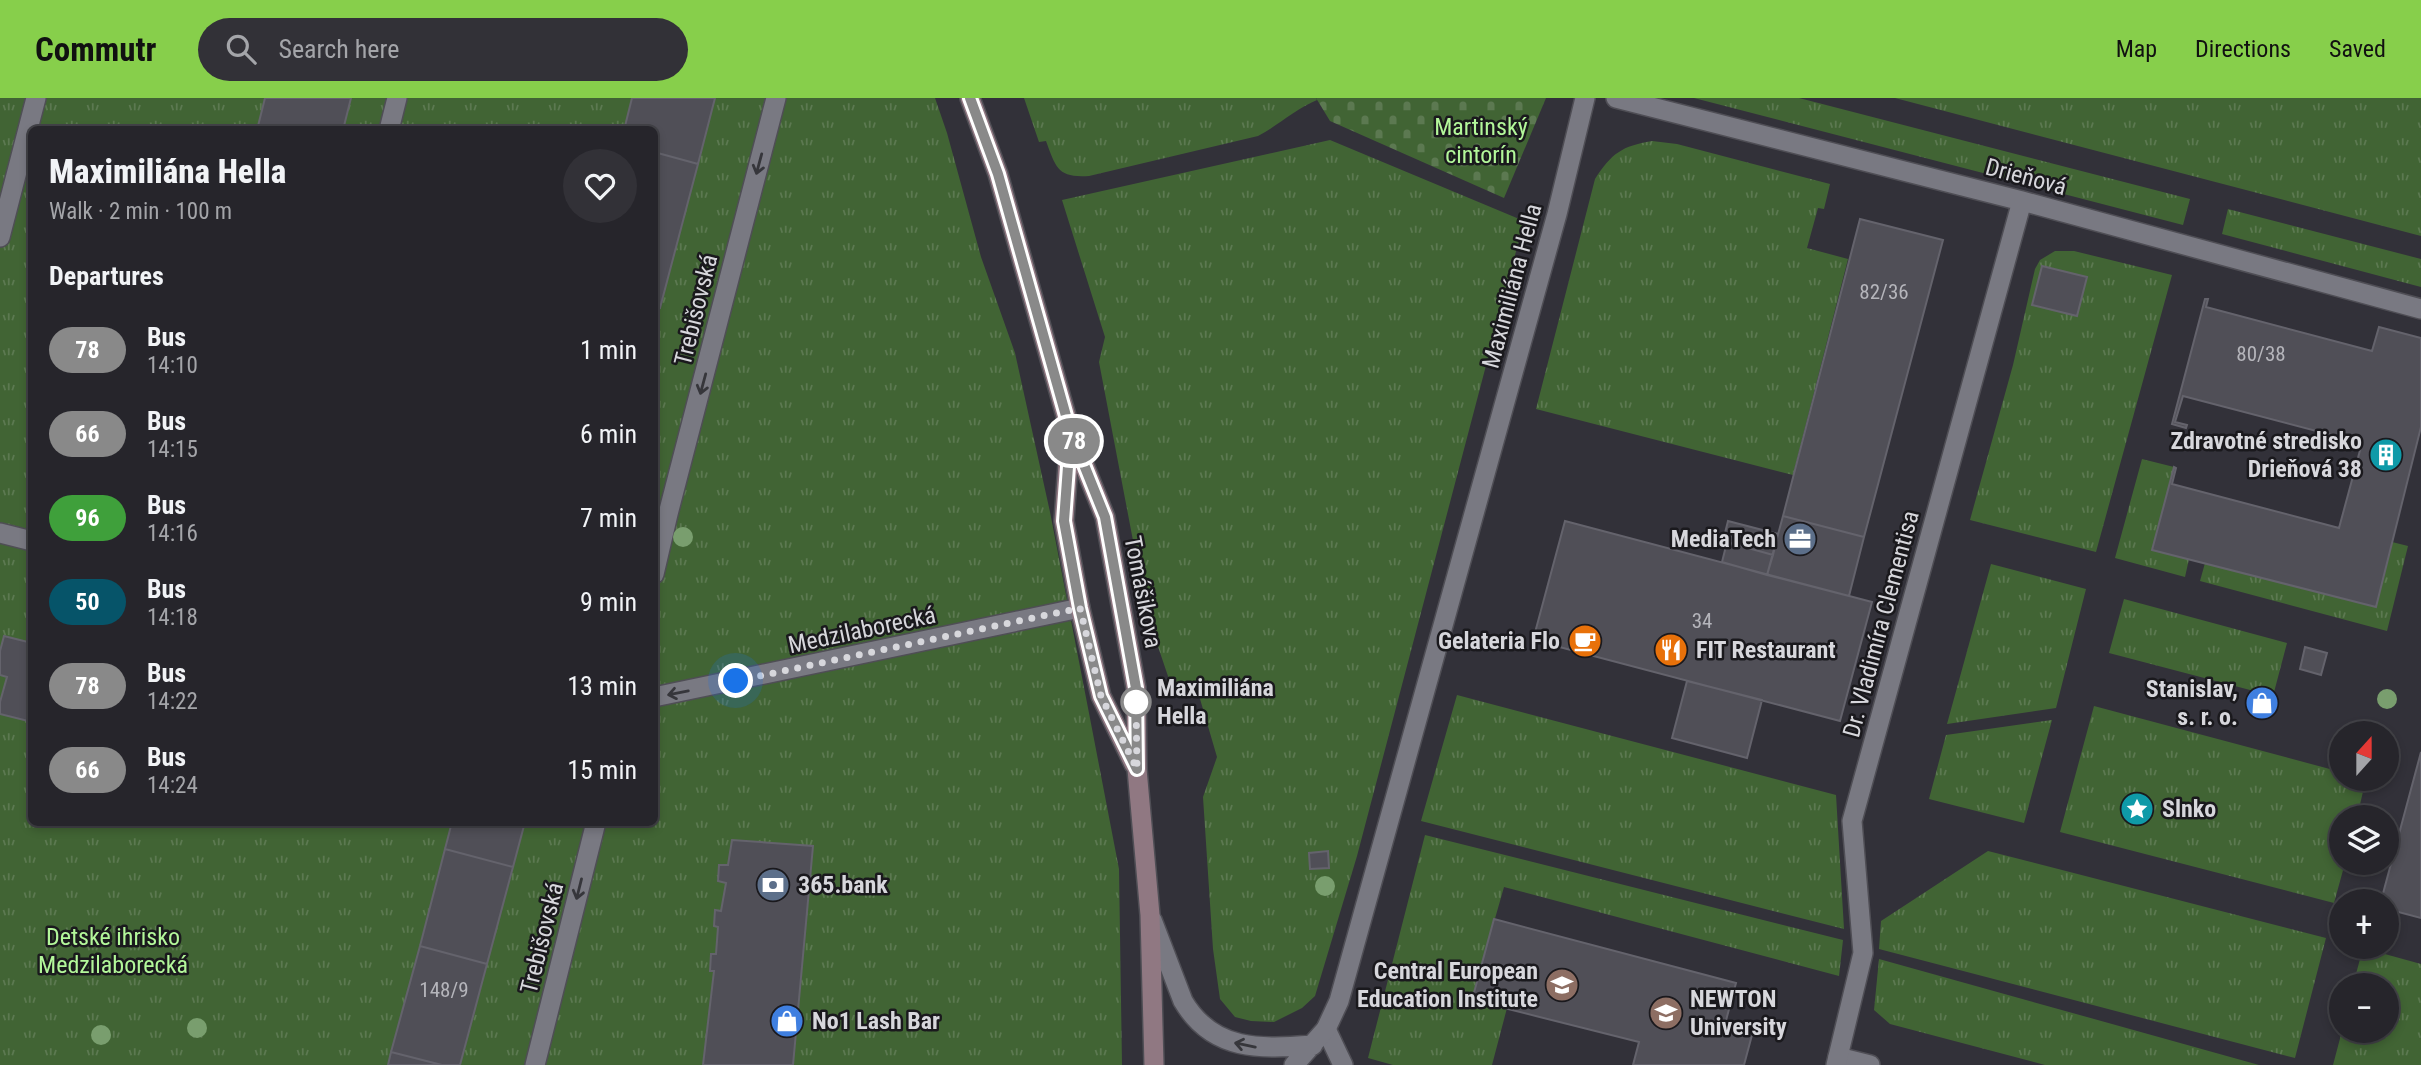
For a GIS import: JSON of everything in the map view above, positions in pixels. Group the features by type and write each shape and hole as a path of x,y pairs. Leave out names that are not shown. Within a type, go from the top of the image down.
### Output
{"main road":[{"name":"Tomášikova","path":"970,98 998,174 1070,430 1105,517 1136,688 1137,769 1150,915 1154,1065"},
{"name":"Tomášikova","path":"1070,430 1064,521 1080,608 1101,696 1137,769"}],"street":[{"path":"29,126 36,98"},
{"path":"389,126 397,98"},
{"name":"Trebišovská","path":"658,557 776,98"},
{"name":"Maximiliána Hella","path":"1294,1065 1326,1029 1339,1001 1547,252 1585,98"},
{"name":"Drieňová","path":"1616,98 2022,201 2421,309"},
{"path":"0,237 28,129"},
{"name":"Dr. Vladimíra Clementisa","path":"1837,1061 1863,953 1852,821 2022,201"},
{"path":"0,533 28,540"},
{"name":"Medzilaborecká","path":"658,697 1080,608"},
{"name":"Trebišovská","path":"535,1065 595,826"},
{"path":"1150,915 1183,1001 1206,1029 1251,1047 1313,1045"},
{"path":"1326,1029 1343,1065"},
{"path":"1837,1061 1870,1065"}],"green space":[{"name":"Detské ihrisko Medzilaborecká","path":"0,98 935,98 981,257 1015,353 1050,512 1088,708 1119,869 1122,1065 0,1065"},
{"path":"1024,98 1317,100 1258,136 1089,176 1079,176 1064,173 1056,164 1046,141 1039,142"},
{"name":"Martinský cintorín","path":"1316,98 1546,98 1504,198 1330,121"},
{"path":"1694,98 1799,98 2190,199 2183,225"},
{"path":"1895,98 2421,98 2421,236"},
{"path":"1330,140 1524,221 1357,856 1315,996 1302,1008 1274,1022 1251,1021 1235,1017 1220,999 1213,949 1203,797 1217,757 1198,692 1172,688 1147,614 1099,362 1105,337 1062,200"},
{"path":"1652,141 1677,144 1830,184 1824,209 1818,208 1807,248 1848,259 1793,475 1536,409 1595,179 1607,163 1625,148"},
{"path":"2228,209 2421,259 2421,287 2222,234"},
{"path":"2055,251 2074,251 2172,275 2096,552 1970,520 2013,365 2035,269 2040,260"},
{"path":"2142,459 2174,467 2152,550 2189,559 2185,577 2115,558"},
{"path":"2392,542 2408,546 2387,631 2200,581 2205,563"},
{"path":"1991,564 2086,589 2056,708 1947,724"},
{"path":"2124,599 2287,643 2273,696 2109,653"},
{"path":"1457,695 1836,795 1844,929 1421,821"},
{"path":"2094,706 2329,769 2329,791 2363,791 2360,805 2329,805 2329,875 2342,875 2338,889 2329,889 2329,902 2060,832"},
{"path":"2052,720 2024,823 1929,799 1946,735"},
{"path":"1425,835 1843,940 1839,976 1504,887 1472,999 1507,1008 1492,1065 1393,1065 1368,1058"},
{"path":"1988,851 2326,938 2295,1058 1879,949 1881,921"},
{"path":"2399,958 2421,964 2421,1065 2333,1065 2339,1043 2399,1043 2399,973 2356,973 2360,959"},
{"path":"1879,959 2259,1065 2045,1065 1890,1024 1874,1010"}],"building":[{"path":"265,98 351,98 344,126 258,126"},
{"path":"632,98 715,98 698,164 658,153 658,126 625,126"},
{"path":"658,153 698,164 660,308 658,307"},
{"path":"1860,219 1943,240 1864,537 1783,516"},
{"path":"2042,266 2087,277 2077,316 2032,305"},
{"name":"Zdravotné stredisko Drieňová 38","path":"2205,299 2208,299 2206,307 2372,351 2379,327 2421,338 2421,427 2376,607 2152,550 2174,467 2176,468 2172,484 2339,528 2362,443 2183,396 2175,422 2187,425 2186,428 2172,424"},
{"path":"1783,516 1864,537 1849,596 1767,575"},
{"path":"1565,521 1872,602 1840,721 1533,640"},
{"path":"1728,521 1778,534 1773,555 1723,541"},
{"path":"1727,542 1773,555 1767,575 1722,562"},
{"path":"4,636 28,642 28,721 0,714 0,702 7,677 0,675 0,651"},
{"path":"2305,647 2327,653 2321,675 2300,669"},
{"path":"1687,681 1762,700 1747,758 1672,738"},
{"path":"2421,752 2421,918 2399,912 2399,889 2384,889 2388,875 2399,875 2399,834"},
{"path":"451,826 524,826 513,867 445,849"},
{"path":"732,840 813,846 793,1065 703,1065 714,971 710,971 711,954 716,954 718,927 714,926 715,910 721,911 726,883 718,881 719,865 728,865"},
{"path":"445,849 513,867 487,964 420,946"},
{"path":"1328,851 1329,868 1310,869 1309,853"},
{"path":"1494,919 1736,983 1724,1028 1752,1035 1744,1065 1633,1065 1639,1042 1472,1000"},
{"path":"420,946 487,964 460,1065 442,1065 391,1052"},
{"path":"391,1052 442,1065 388,1065"}],"bus line":[{"name":"78","path":"970,98 998,174 1070,430 1105,517 1136,688 1137,769 1101,696 1080,608 1064,521 1069,453"}],"place":[{"name":"Zdravotné stredisko Drieňová 38","path":"2386,455"},
{"name":"MediaTech","path":"1800,539"},
{"name":"Gelateria Flo","path":"1585,641"},
{"name":"FIT Restaurant","path":"1671,650"},
{"name":"Maximiliána Hella","path":"1136,702"},
{"name":"Stanislav, s. r. o.","path":"2262,703"},
{"name":"Slnko","path":"2137,809"},
{"name":"365.bank","path":"773,885"},
{"name":"Central European Education Institute","path":"1562,985"},
{"name":"NEWTON University","path":"1666,1013"},
{"name":"No1 Lash Bar","path":"787,1021"}],"route":[{"path":"736,681 1080,608 1101,696 1137,769 1136,702"}]}
